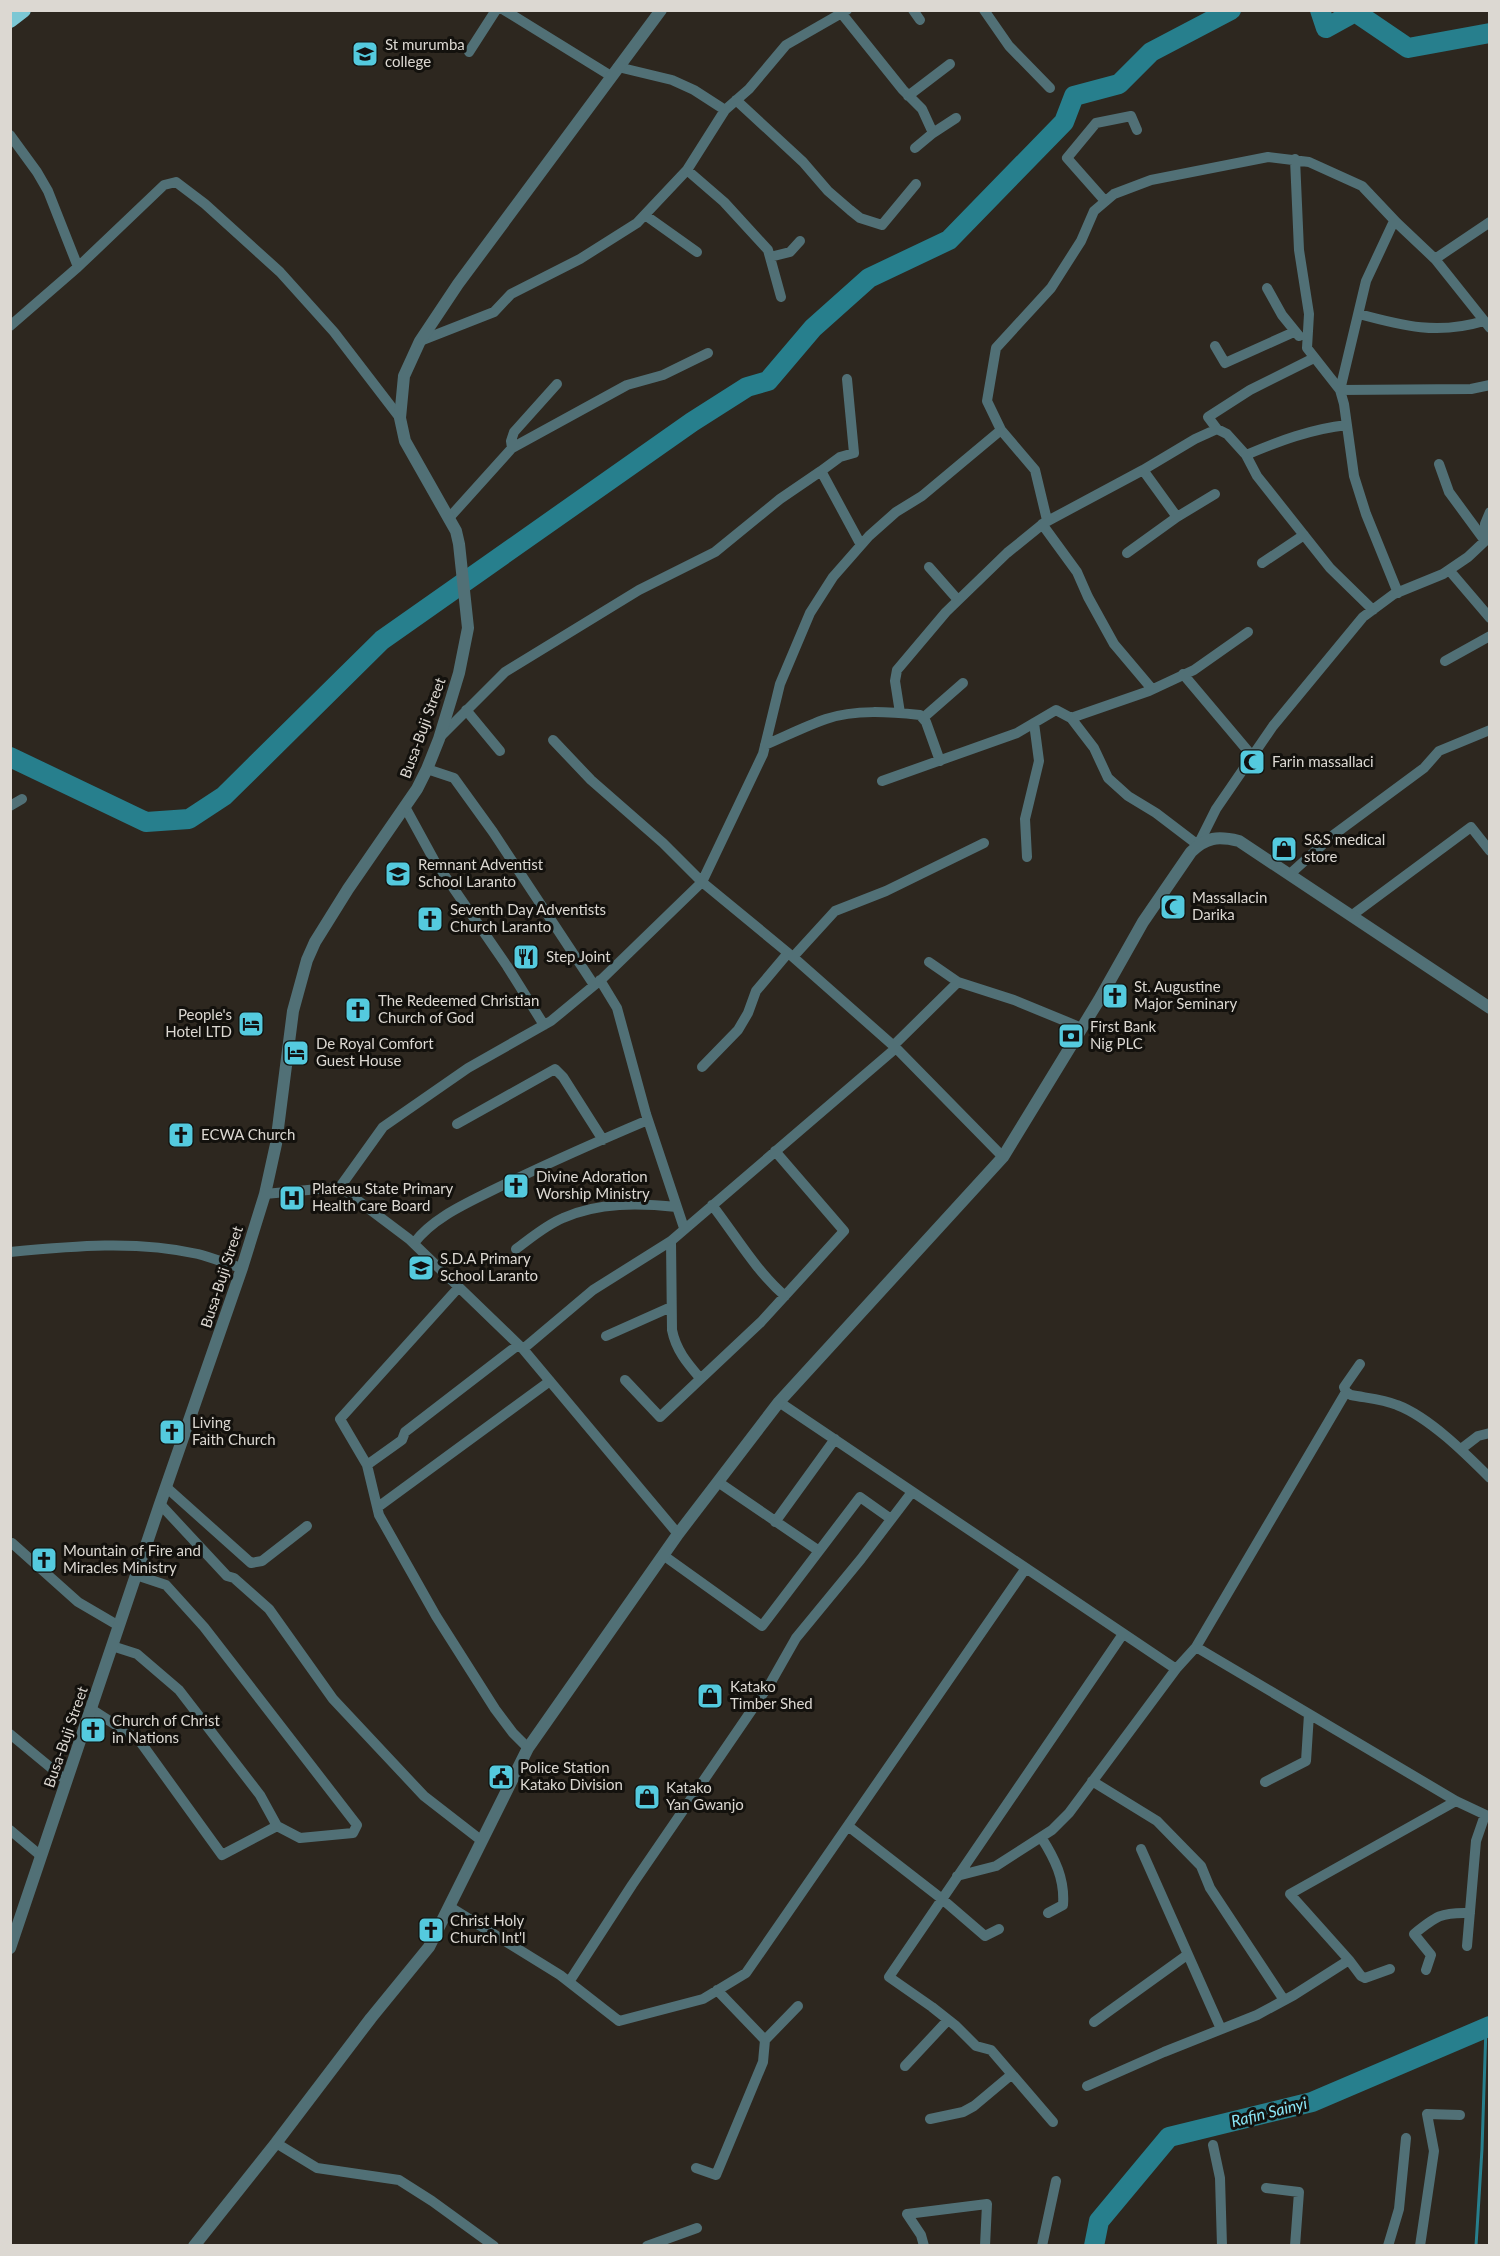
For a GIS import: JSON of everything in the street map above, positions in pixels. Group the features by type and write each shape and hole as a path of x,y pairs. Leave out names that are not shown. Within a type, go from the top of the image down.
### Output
{"highway":[{"path":"10,20 23,10"}],"street":[{"path":"469,52 496,10"},
{"path":"504,10 615,72 672,80 694,90 725,110"},
{"name":"Busa-Buji Street","path":"10,1948 13,1931 67,1781 242,1268 265,1194 276,1144 293,1011 307,960 315,942 405,807 427,769 439,739 459,673 468,628 459,544 456,531 449,518 408,451 400,418 404,376 420,341 458,284 661,10"},
{"path":"984,10 1009,46 1050,88"},
{"path":"420,341 494,312 511,294 580,259 637,223 687,170 725,110 749,90 786,45 845,12 908,96 922,110 933,133"},
{"path":"908,96 950,64"},
{"path":"736,100 803,162 828,191 860,218 882,225 916,184"},
{"path":"1105,201 1067,159 1096,123 1131,116 1137,130"},
{"path":"915,148 956,118"},
{"path":"10,135 37,171 48,191 78,267"},
{"path":"1152,689 1114,644 1077,572 1045,522 1035,470 1001,430 987,401 996,348 1051,288 1081,241 1094,211 1114,194 1151,180 1268,156 1309,162 1362,186 1394,221 1435,258 1487,325"},
{"path":"1295,159 1299,250 1309,314 1307,348 1340,390 1354,476 1398,593"},
{"path":"687,170 743,221 768,250 781,297"},
{"path":"10,326 78,267 164,185 170,182 181,184 280,272 334,332 400,418"},
{"path":"645,215 697,252"},
{"path":"1340,390 1366,281 1394,221"},
{"path":"1435,258 1490,222"},
{"path":"770,257 790,252 800,242"},
{"path":"1267,288 1294,332 1306,342"},
{"path":"1359,314 1390,323 1444,330 1487,325"},
{"path":"1215,345 1225,363 1294,332"},
{"path":"449,518 512,448 627,385 663,375 708,353"},
{"path":"1314,357 1250,390 1208,417 1217,429 1227,434 1246,454 1257,476 1330,568 1373,609"},
{"path":"439,739 505,672 639,590 715,552 780,499 840,457 855,453 847,379"},
{"path":"512,448 511,441 514,432 557,384"},
{"path":"1340,390 1471,388 1490,385"},
{"path":"1246,454 1323,428 1347,425"},
{"path":"900,713 895,681 897,670 958,600 1007,553 1045,522 1217,429"},
{"path":"340,1187 383,1127 468,1068 544,1025 597,983 702,882 763,753 780,684 810,613 833,577 861,545 896,512 922,496 1001,430"},
{"path":"1439,464 1449,492 1485,541"},
{"path":"1143,470 1177,517"},
{"path":"821,471 861,545"},
{"path":"1127,553 1177,517 1215,494"},
{"path":"1198,845 1216,809 1273,726 1363,617 1398,593 1449,570 1468,557 1485,541 1485,524 1490,512"},
{"path":"1262,563 1304,535"},
{"path":"929,567 958,600"},
{"path":"1449,570 1490,618"},
{"path":"1071,718 1152,689 1194,670 1248,632"},
{"path":"1445,661 1490,636"},
{"path":"1184,674 1253,757"},
{"path":"923,718 963,683"},
{"path":"466,710 500,751"},
{"path":"882,781 1017,733 1056,710 1071,718 1094,748 1108,777 1128,796 1156,813 1198,845"},
{"path":"765,745 837,716 900,713 920,715 923,718 940,762"},
{"path":"1027,857 1026,819 1039,761 1034,723"},
{"path":"1290,874 1332,836 1424,768 1439,751 1490,730"},
{"path":"553,740 591,780 663,843 702,882 791,955 894,1047 1003,1157"},
{"path":"427,769 454,778 597,983 617,1008 648,1120 684,1228"},
{"path":"10,806 22,799"},
{"path":"405,807 434,861 507,966 544,1025"},
{"path":"1350,916 1471,827 1490,851"},
{"path":"194,2246 429,1947 528,1748 678,1534 779,1402 1003,1157 1082,1028 1143,922 1198,845 1220,837 1239,841 1490,1008"},
{"path":"702,1067 738,1030 748,1013 756,991 835,911 886,891 984,843"},
{"path":"929,962 958,982 1014,1000 1082,1028"},
{"path":"367,1465 402,1440 405,1432 593,1290 671,1241 894,1047 958,982"},
{"path":"457,1124 555,1069 603,1140"},
{"path":"414,1244 421,1233 447,1214 521,1176 648,1120"},
{"path":"625,1380 660,1417 761,1322 844,1231 775,1151"},
{"path":"265,1194 340,1187 414,1244 520,1347 678,1534"},
{"path":"516,1249 562,1218 585,1211 637,1203 677,1207"},
{"path":"712,1205 766,1280 785,1296"},
{"path":"671,1241 672,1330 675,1343 682,1356 700,1378"},
{"path":"10,1251 92,1246 151,1248 201,1255 242,1268"},
{"path":"459,1287 340,1419 367,1465 379,1515 442,1625 495,1709 528,1748"},
{"path":"606,1336 671,1307"},
{"path":"1360,1364 1344,1387 1346,1392 1408,1409 1461,1449 1490,1478"},
{"path":"378,1507 550,1381"},
{"path":"957,1876 996,1866 1052,1830 1068,1813 1176,1669 1196,1647 1346,1392"},
{"path":"779,1402 1176,1669"},
{"path":"1461,1449 1478,1436 1490,1433"},
{"path":"775,1522 835,1439"},
{"path":"718,1482 819,1551"},
{"path":"166,1487 251,1563 262,1561 307,1526"},
{"path":"569,1982 632,1885 771,1682 796,1638 912,1492"},
{"path":"663,1555 762,1626 860,1497 891,1519"},
{"path":"160,1504 227,1576 234,1578 268,1609 333,1699 424,1796 482,1841"},
{"path":"12,1543 78,1602 119,1626"},
{"path":"450,1907 569,1982 619,2021 703,1999 746,1973 1026,1568"},
{"path":"112,1646 138,1654 179,1690 260,1795 277,1826 300,1838 353,1833 357,1826 204,1627 166,1585 136,1575"},
{"path":"1053,2122 991,2050 976,2046 948,2020 889,1977 1124,1634"},
{"path":"1196,1647 1456,1802 1487,1816 1476,1841 1467,1946"},
{"path":"91,1709 139,1740 222,1855 277,1826"},
{"path":"1265,1782 1306,1761 1309,1714"},
{"path":"10,1734 67,1781"},
{"path":"1092,1781 1157,1821 1201,1866 1210,1888 1284,2000"},
{"path":"1390,1969 1365,1978 1361,1976 1290,1894 1456,1802"},
{"path":"848,1826 942,1899 985,1936 999,1929"},
{"path":"10,1830 41,1856"},
{"path":"1041,1837 1059,1870 1064,1889 1063,1905 1048,1913"},
{"path":"1141,1849 1221,2029"},
{"path":"1426,1970 1431,1955 1414,1934 1432,1919 1447,1912 1470,1913"},
{"path":"1094,2022 1187,1955"},
{"path":"1087,2086 1257,2016 1349,1960"},
{"path":"717,1990 765,2040"},
{"path":"696,2168 716,2175 763,2062 765,2040 798,2006"},
{"path":"905,2066 948,2020"},
{"path":"930,2119 963,2112 974,2106 1011,2075"},
{"path":"1420,2246 1434,2151 1428,2114 1461,2115"},
{"path":"1388,2246 1399,2210 1406,2138"},
{"path":"276,2143 317,2168 399,2180 494,2246"},
{"path":"1213,2145 1220,2178 1222,2246"},
{"path":"1042,2246 1056,2181"},
{"path":"1266,2188 1299,2192 1295,2246"},
{"path":"924,2246 921,2235 908,2214 987,2204 985,2246"},
{"path":"647,2246 697,2228"}],"waterway":[{"path":"10,757 146,822 189,819 224,796 382,640 692,422 747,387 768,381 813,328 869,278 949,240 1064,122 1074,96 1119,84 1151,52 1231,10"},
{"path":"1320,10 1326,28 1355,12 1408,48 1490,33"},
{"name":"Rafin Sainyi","path":"1094,2246 1099,2221 1169,2137 1312,2102 1490,2026"},
{"path":"1476,2246 1486,2027"}],"place":[{"name":"St murumba college","path":"365,54"},
{"name":"Farin massallaci","path":"1252,762"},
{"name":"S&S medical store","path":"1284,849"},
{"name":"Remnant Adventist School Laranto","path":"398,874"},
{"name":"Massallacin Darika","path":"1173,907"},
{"name":"Seventh Day Adventists Church Laranto","path":"430,919"},
{"name":"Step Joint","path":"526,957"},
{"name":"St. Augustine Major Seminary","path":"1115,996"},
{"name":"The Redeemed Christian Church of God","path":"358,1010"},
{"name":"People's Hotel LTD","path":"251,1024"},
{"name":"First Bank Nig PLC","path":"1071,1036"},
{"name":"De Royal Comfort Guest House","path":"296,1053"},
{"name":"ECWA Church","path":"181,1135"},
{"name":"Divine Adoration Worship Ministry","path":"516,1186"},
{"name":"Plateau State Primary Health care Board","path":"292,1198"},
{"name":"S.D.A Primary School Laranto","path":"421,1268"},
{"name":"Living Faith Church","path":"172,1432"},
{"name":"Mountain of Fire and Miracles Ministry","path":"44,1560"},
{"name":"Katako Timber Shed","path":"710,1696"},
{"name":"Church of Christ in Nations","path":"93,1730"},
{"name":"Police Station Katako Division","path":"501,1777"},
{"name":"Katako Yan Gwanjo","path":"647,1797"},
{"name":"Christ Holy Church Int'l","path":"431,1930"}]}
